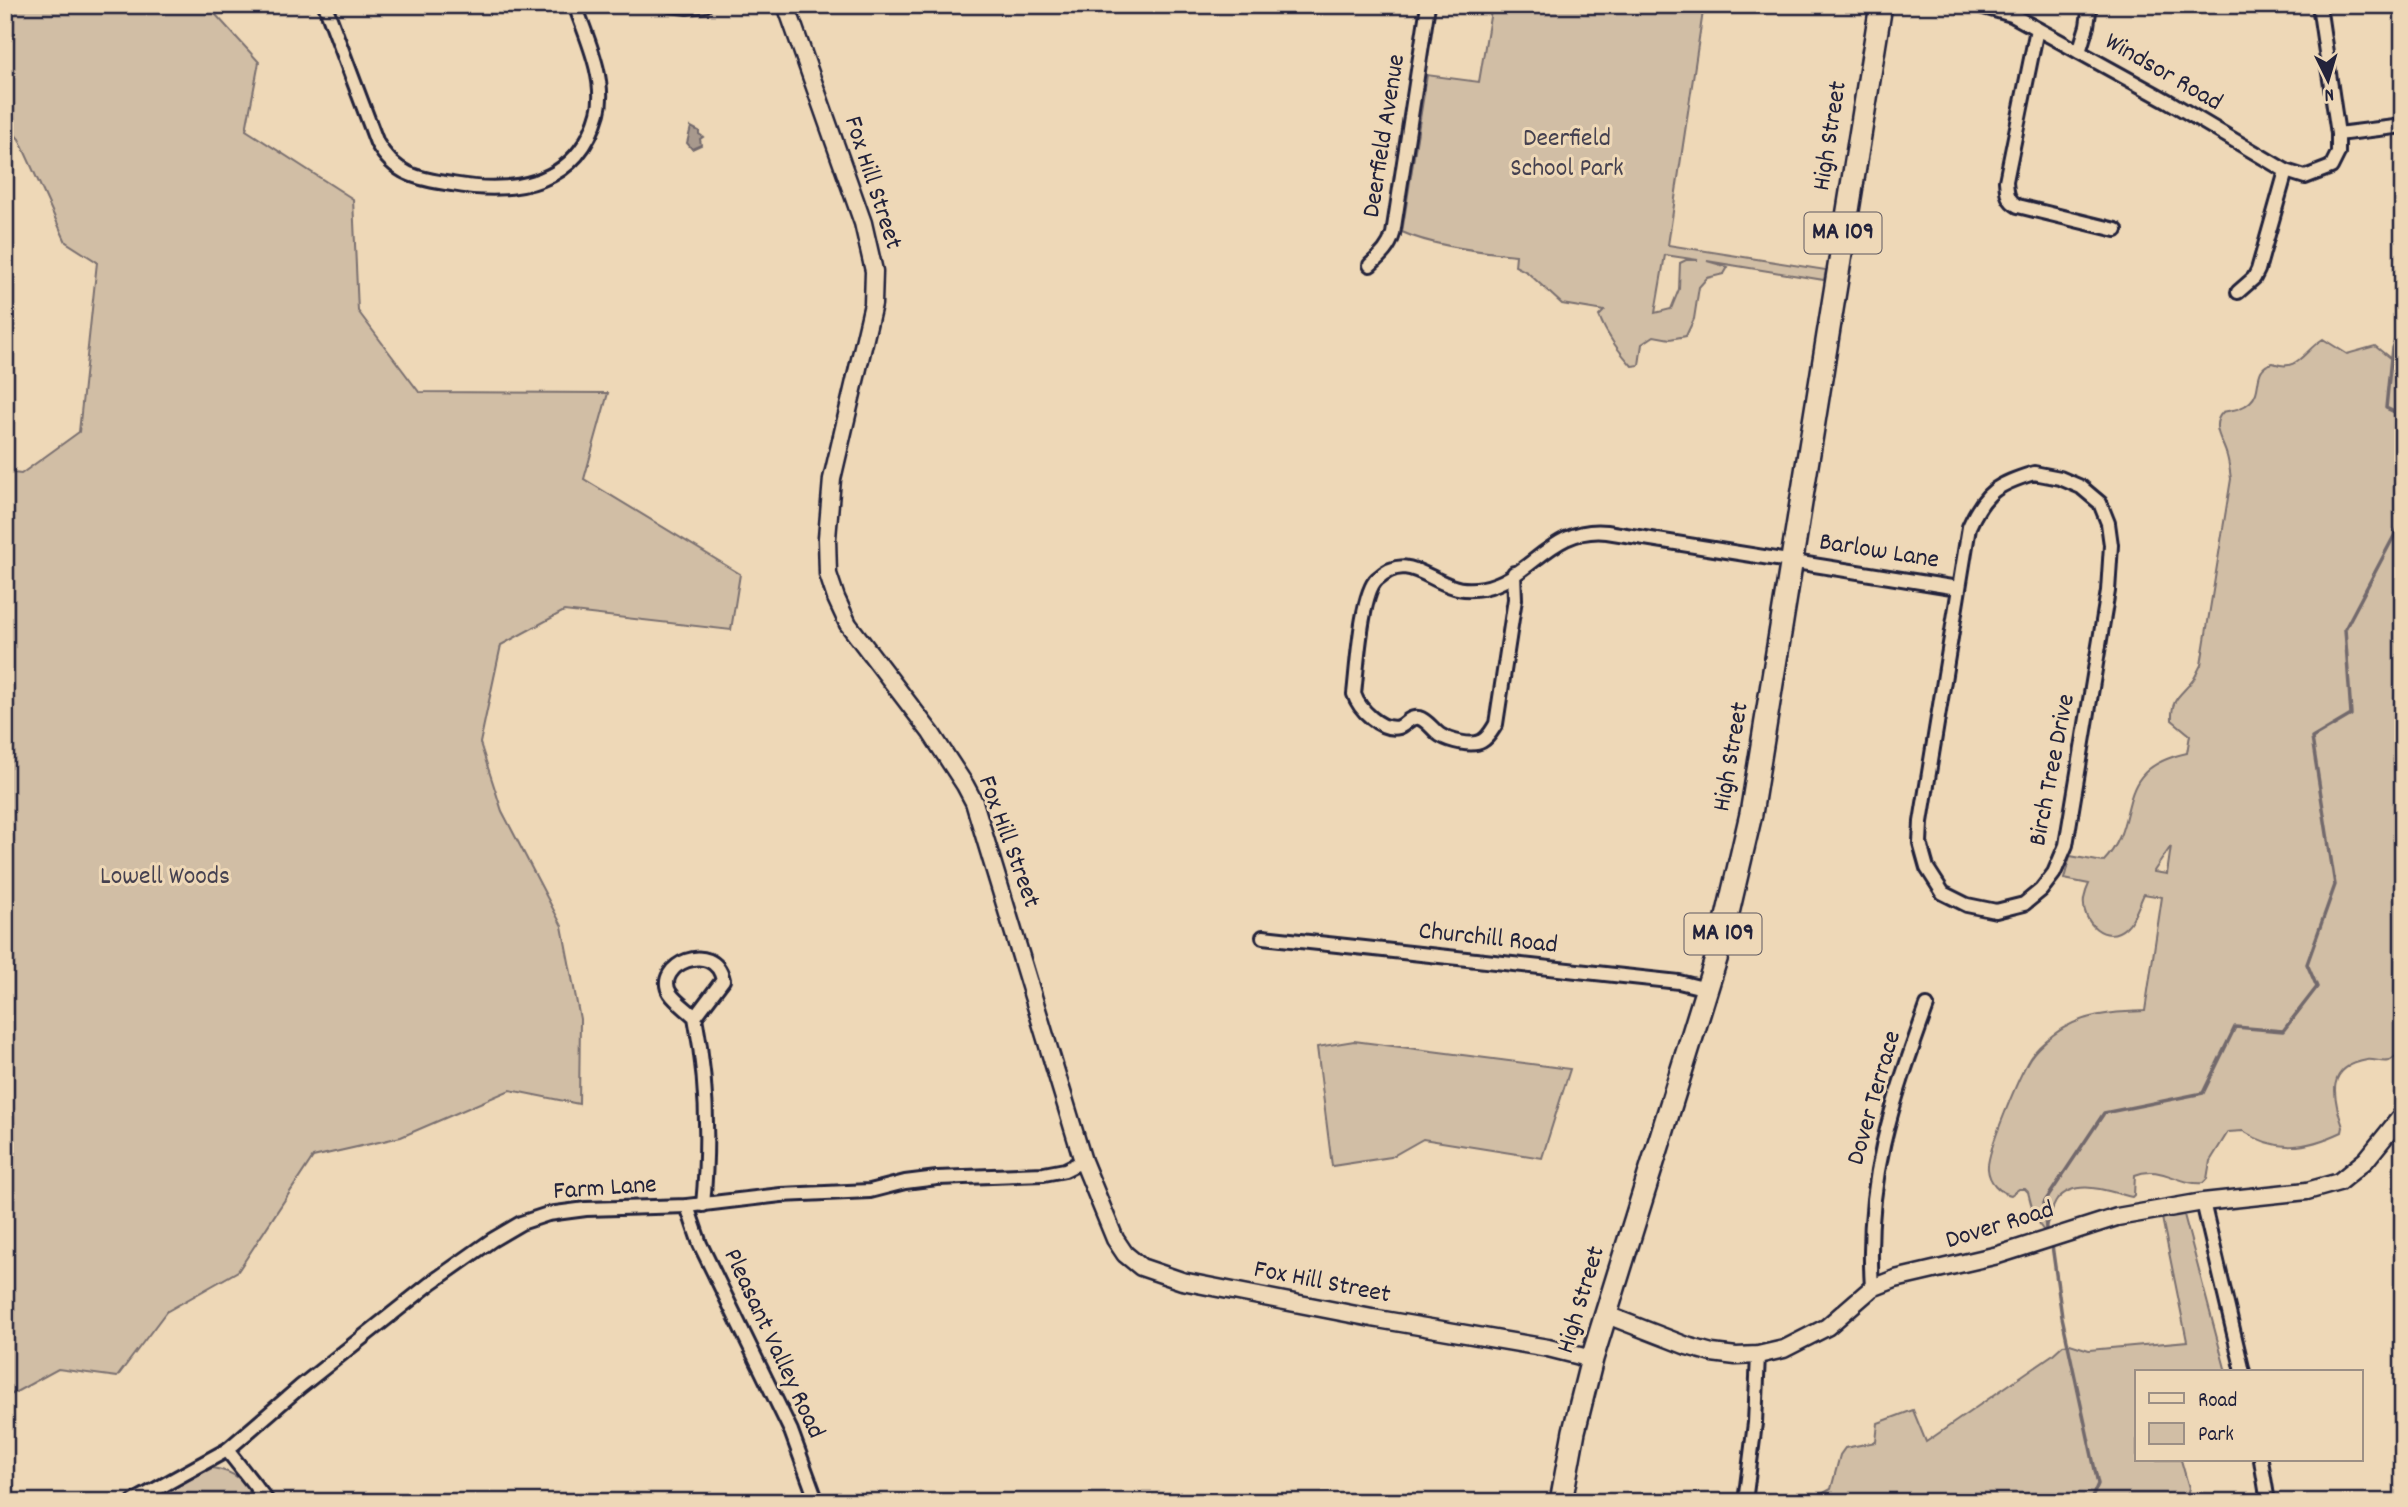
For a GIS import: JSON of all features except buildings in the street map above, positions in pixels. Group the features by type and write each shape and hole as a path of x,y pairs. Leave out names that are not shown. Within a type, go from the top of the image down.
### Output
{"main road":[{"name":"High Street","path":"1561,1502 1574,1431 1592,1359 1721,943 1751,814 1881,5"}],"street":[{"path":"326,5 377,144 385,158 398,170 417,177 491,188 520,187 558,172 574,158 589,136 598,111 599,89 594,59 579,6"},
{"path":"670,5 705,5"},
{"name":"Fox Hill Street","path":"786,5 866,232 874,271 873,304 832,479 827,538 828,574 848,624 930,733 974,802 1083,1161 1115,1239 1125,1254 1140,1267 1182,1281 1372,1318 1548,1348 1592,1359"},
{"name":"Deerfield Avenue","path":"1370,265 1391,243 1428,5"},
{"name":"Windsor Road","path":"1977,5 2012,15 2286,171"},
{"path":"2079,52 2090,5"},
{"path":"2238,292 2258,271 2286,171 2305,177 2331,167 2338,153 2338,134 2319,5"},
{"path":"2037,29 2006,181 2007,195 2010,202 2018,206 2116,230"},
{"path":"2338,134 2403,126"},
{"name":"Birch Tree Drive","path":"2034,473 2060,478 2081,487 2100,503 2108,523 2111,545 2108,591 2066,845 2054,873 2041,890 2024,904 1996,911 1967,905 1942,893 1927,868 1920,844 1921,822 1958,588 1969,527 1979,505 2003,483 2034,473"},
{"name":"Barlow Lane","path":"1514,573 1515,599 1496,724 1487,737 1475,744 1456,741 1442,737 1420,718 1413,718 1401,726 1384,725 1358,706 1354,694 1365,607 1370,589 1377,579 1394,569 1407,567 1422,571 1449,586 1476,589 1488,587 1514,573 1563,539 1580,532 1595,531 1958,588"},
{"name":"Churchill Road","path":"1263,937 1679,982 1707,989"},
{"path":"695,1017 723,980 715,962 707,959 678,964 670,972 667,984 670,993 695,1017 702,1053 708,1158 703,1205"},
{"name":"Dover Terrace","path":"1872,1288 1869,1247 1875,1183 1883,1139 1894,1099 1927,1006"},
{"name":"Dover Road","path":"1607,1315 1712,1353 1758,1355 1784,1349 1827,1327 1872,1288 1895,1279 1998,1255 2117,1217 2203,1202 2307,1191 2339,1182 2366,1160 2403,1114"},
{"name":"Farm Lane","path":"133,1502 227,1450 300,1387 431,1283 521,1223 548,1214 586,1209 703,1205 781,1195 870,1191 905,1182 937,1178 1044,1174 1065,1170 1083,1161"},
{"path":"2203,1202 2243,1370"},
{"name":"Pleasant Valley Road","path":"687,1206 700,1244 791,1431 817,1502"},
{"path":"1745,1502 1755,1423 1758,1355"},
{"path":"227,1450 268,1502"},
{"path":"2261,1462 2269,1502"}],"green space":[{"name":"Lowell Woods","path":"5,5 207,5 259,62 246,130 353,199 358,311 419,392 608,393 584,479 740,574 731,630 564,611 501,645 480,743 502,811 562,926 580,1019 579,1104 510,1090 401,1137 313,1157 238,1271 166,1312 117,1377 58,1369 5,1398 5,472 21,474 79,432 97,262 66,242 19,139 5,123"},
{"name":"Deerfield School Park","path":"1492,5 1704,5 1668,245 1826,270 1824,280 1707,261 1728,267 1724,274 1707,278 1699,287 1694,319 1686,336 1670,339 1654,336 1642,344 1639,365 1632,366 1606,330 1599,316 1604,311 1562,304 1527,272 1515,266 1516,255 1443,245 1402,232 1427,75 1479,82","holes":["1665,255 1698,260 1680,263 1679,289 1671,309 1655,313"]},
{"path":"2323,339 2347,354 2375,346 2391,359 2398,359 2403,355 2403,1051 2389,1061 2367,1060 2354,1064 2338,1076 2335,1094 2342,1132 2316,1142 2292,1146 2268,1143 2243,1131 2228,1132 2210,1161 2207,1179 2203,1183 2161,1173 2144,1172 2135,1175 2132,1197 2093,1188 2073,1189 2057,1200 2044,1231 2035,1219 2025,1189 2007,1194 1990,1178 1989,1160 1998,1131 2030,1058 2050,1038 2063,1028 2085,1018 2109,1013 2145,1011 2162,897 2144,894 2126,927 2111,934 2103,933 2096,929 2086,916 2084,899 2089,884 2064,879 2070,856 2103,862 2115,846 2131,798 2146,771 2162,761 2187,753 2190,735 2172,720 2172,712 2175,701 2193,680 2201,665 2231,479 2217,423 2223,412 2241,408 2250,402 2256,392 2260,374 2266,366 2273,363 2295,363","holes":["2171,846 2167,874 2154,871"]},
{"path":"1354,1041 1570,1069 1542,1158 1423,1139 1391,1157 1332,1166 1317,1047"},
{"path":"2183,1211 2225,1370 2135,1370 2135,1462 2182,1462 2189,1488 2185,1502 1807,1502 1831,1489 1840,1455 1845,1448 1876,1442 1878,1423 1913,1410 1926,1442 2063,1345 2070,1344 2089,1350 2187,1341 2161,1213"},
{"path":"212,1468 240,1479 261,1502 145,1502"}],"shaded area":[{"path":"691,127 703,137 700,139 701,145 692,149 687,143"}],"waterway":[{"path":"2403,321 2392,348 2386,408 2403,416"},
{"path":"2046,1229 2044,1203 2104,1113 2203,1093 2235,1027 2283,1031 2317,987 2307,964 2335,885 2312,738 2351,715 2345,629 2403,519"},
{"path":"2052,1245 2062,1317 2098,1484 2090,1502"}]}
